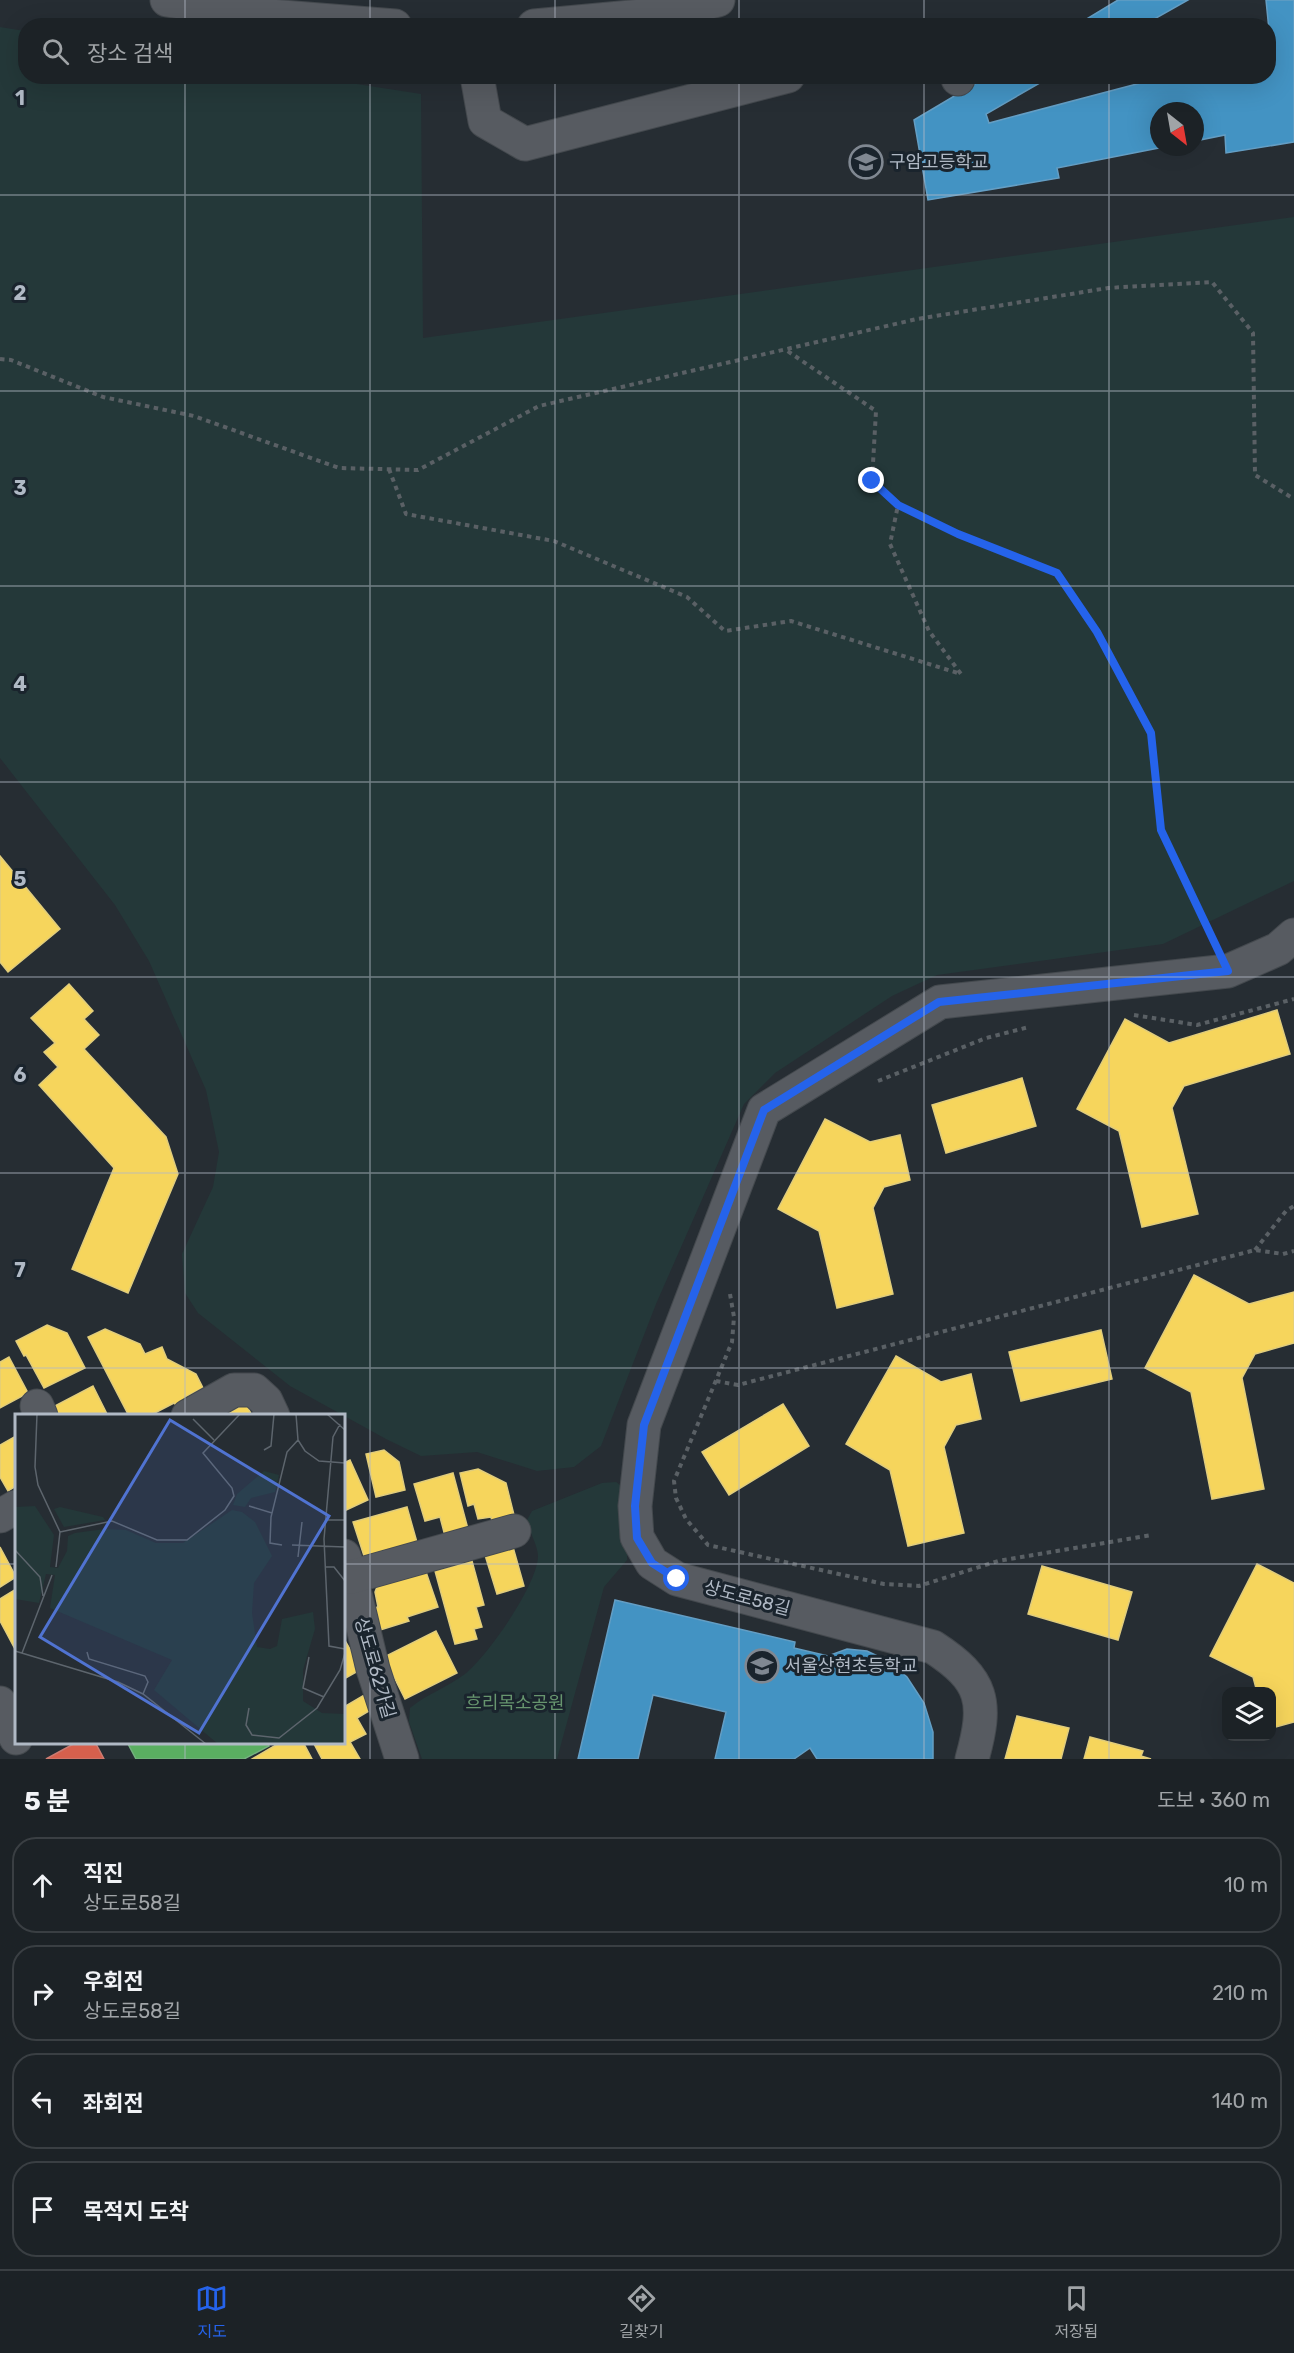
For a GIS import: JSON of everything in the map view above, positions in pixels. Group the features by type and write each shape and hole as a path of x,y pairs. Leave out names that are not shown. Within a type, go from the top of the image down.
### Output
{"street":[{"path":"167,0 295,18"},
{"path":"620,18 663,14 718,0"},
{"path":"478,84 485,121 525,144 757,84"},
{"name":"상도로58길","path":"972,1759 979,1732 981,1707 974,1684 956,1662 933,1647 677,1579 652,1563 637,1538 635,1506 644,1425 764,1110 939,1002 1228,971 1278,949 1294,935"},
{"path":"192,1414 234,1390 254,1390 266,1401 272,1414"},
{"path":"0,1516 15,1508"},
{"name":"상도로62가길","path":"402,1759 373,1669 347,1566 514,1531"},
{"path":"18,1744 25,1759"}],"path":[{"path":"0,359 11,360 103,397 194,416 339,468 418,470 539,406 917,319 1108,288 1212,282 1253,333 1255,475 1294,499"},
{"path":"786,350 876,411 872,481 898,505 958,534 1057,573 1097,632 1151,733 1161,830 1228,971"},
{"path":"389,469 406,514 554,541 687,597 725,631 791,621 961,674 929,631 890,544 898,505"},
{"path":"1124,1014 1197,1025 1294,999"},
{"path":"874,1082 986,1038 1032,1026"},
{"path":"1255,1250 1286,1211 1294,1206"},
{"path":"716,1381 738,1385 1255,1250 1283,1254 1294,1251"},
{"path":"728,1287 735,1317 732,1342 674,1481 676,1498 686,1519 708,1545 884,1584 919,1586 998,1561 1152,1535"}],"green space":[{"path":"0,27 18,30 18,84 357,84 421,94 423,338 1294,217 1294,881 1163,944 937,975 892,996 775,1073 744,1104 656,1304 601,1446 574,1467 537,1471 477,1452 421,1456 290,1386 198,1313 185,1293 182,1254 213,1187 219,1152 206,1090 149,961 115,905 0,758"},
{"name":"흐리목소공원","path":"616,1482 624,1488 628,1501 627,1560 604,1587 557,1759 422,1759 409,1722 410,1708 465,1674 486,1652 510,1619 536,1567 538,1555 527,1520 532,1511 602,1483"}],"building: 주거":[{"path":"0,856 60,929 8,972 0,962"},
{"path":"69,984 93,1011 84,1019 99,1035 84,1049 166,1137 178,1174 128,1293 72,1269 114,1168 39,1085 58,1067 44,1052 55,1043 31,1018"},
{"path":"1277,1010 1290,1054 1184,1086 1172,1108 1198,1214 1142,1227 1119,1131 1077,1109 1125,1019 1169,1043"},
{"path":"1022,1078 1036,1126 946,1153 932,1105"},
{"path":"825,1119 870,1142 900,1135 910,1180 884,1187 873,1208 893,1294 837,1308 819,1231 778,1209"},
{"path":"1194,1275 1249,1304 1294,1292 1294,1343 1255,1354 1242,1378 1264,1489 1212,1499 1191,1392 1145,1368"},
{"path":"47,1325 67,1333 85,1368 44,1388 16,1341"},
{"path":"105,1329 140,1344 145,1354 162,1347 167,1359 196,1374 203,1388 185,1397 187,1400 176,1405 174,1403 153,1414 128,1414 88,1337"},
{"path":"1101,1330 1112,1379 1021,1401 1009,1352"},
{"path":"896,1356 941,1382 971,1374 981,1419 956,1425 944,1447 964,1533 908,1546 890,1470 846,1444"},
{"path":"9,1357 28,1393 0,1408 0,1362"},
{"path":"93,1386 107,1414 52,1414 49,1409"},
{"path":"246,1403 251,1414 227,1414"},
{"path":"783,1404 809,1446 729,1495 702,1452"},
{"path":"15,1437 15,1487 8,1491 0,1477 0,1445"},
{"path":"384,1450 399,1462 405,1490 376,1497 366,1454"},
{"path":"350,1460 368,1500 345,1511 345,1462"},
{"path":"478,1469 506,1483 514,1515 492,1521 491,1517 478,1519 474,1504 468,1506 460,1473"},
{"path":"453,1473 468,1529 445,1536 440,1517 425,1521 414,1484"},
{"path":"407,1507 418,1546 369,1558 364,1556 353,1522"},
{"path":"0,1547 15,1578 0,1587"},
{"path":"513,1547 524,1586 497,1594 485,1555"},
{"path":"472,1561 484,1605 476,1607 482,1627 474,1629 477,1639 455,1644 435,1571"},
{"path":"1257,1564 1294,1583 1294,1722 1276,1727 1276,1687 1256,1687 1253,1677 1210,1656"},
{"path":"1042,1566 1132,1592 1118,1640 1028,1614"},
{"path":"425,1569 438,1607 407,1617 409,1621 380,1630 374,1608 378,1607 375,1592 377,1587 381,1582"},
{"path":"15,1590 15,1649 0,1621 0,1599"},
{"path":"436,1631 457,1673 405,1699 384,1657"},
{"path":"345,1641 357,1661 354,1666 358,1671 345,1678"},
{"path":"366,1694 374,1708 357,1718 366,1734 350,1742 360,1759 322,1759 314,1744 345,1744 345,1706"},
{"path":"1017,1716 1069,1728 1061,1759 1005,1759"},
{"path":"1090,1737 1143,1751 1141,1756 1151,1759 1084,1759"},
{"path":"278,1744 304,1744 312,1759 252,1759"}],"building: 상업":[{"path":"73,1744 96,1744 104,1759 46,1759"}],"building: 학교":[{"path":"1118,0 1188,0 1156,18 1088,18"},
{"path":"1266,0 1294,0 1294,142 1226,153 1225,135 1204,139 1204,102 1150,102 1150,150 1057,168 1059,178 928,200 914,120 975,84 1038,84 986,114 989,123 1137,84 1276,84 1276,18 1268,18"},
{"name":"서울상현초등학교","path":"615,1600 795,1642 794,1648 828,1656 847,1649 867,1651 888,1661 907,1677 924,1703 933,1732 933,1759 817,1759 810,1748 794,1759 715,1759 726,1712 653,1695 638,1759 578,1759"}],"building: 공공":[{"path":"128,1744 268,1744 269,1746 244,1759 136,1759"}],"place":[{"name":"구암고등학교","path":"866,162"},
{"name":"서울상현초등학교","path":"762,1666"}],"route":[{"path":"677,1579 652,1563 637,1538 635,1506 644,1425 764,1110 939,1002 1228,971 1161,830 1151,733 1097,632 1057,573 958,534 898,505 872,481"}]}
